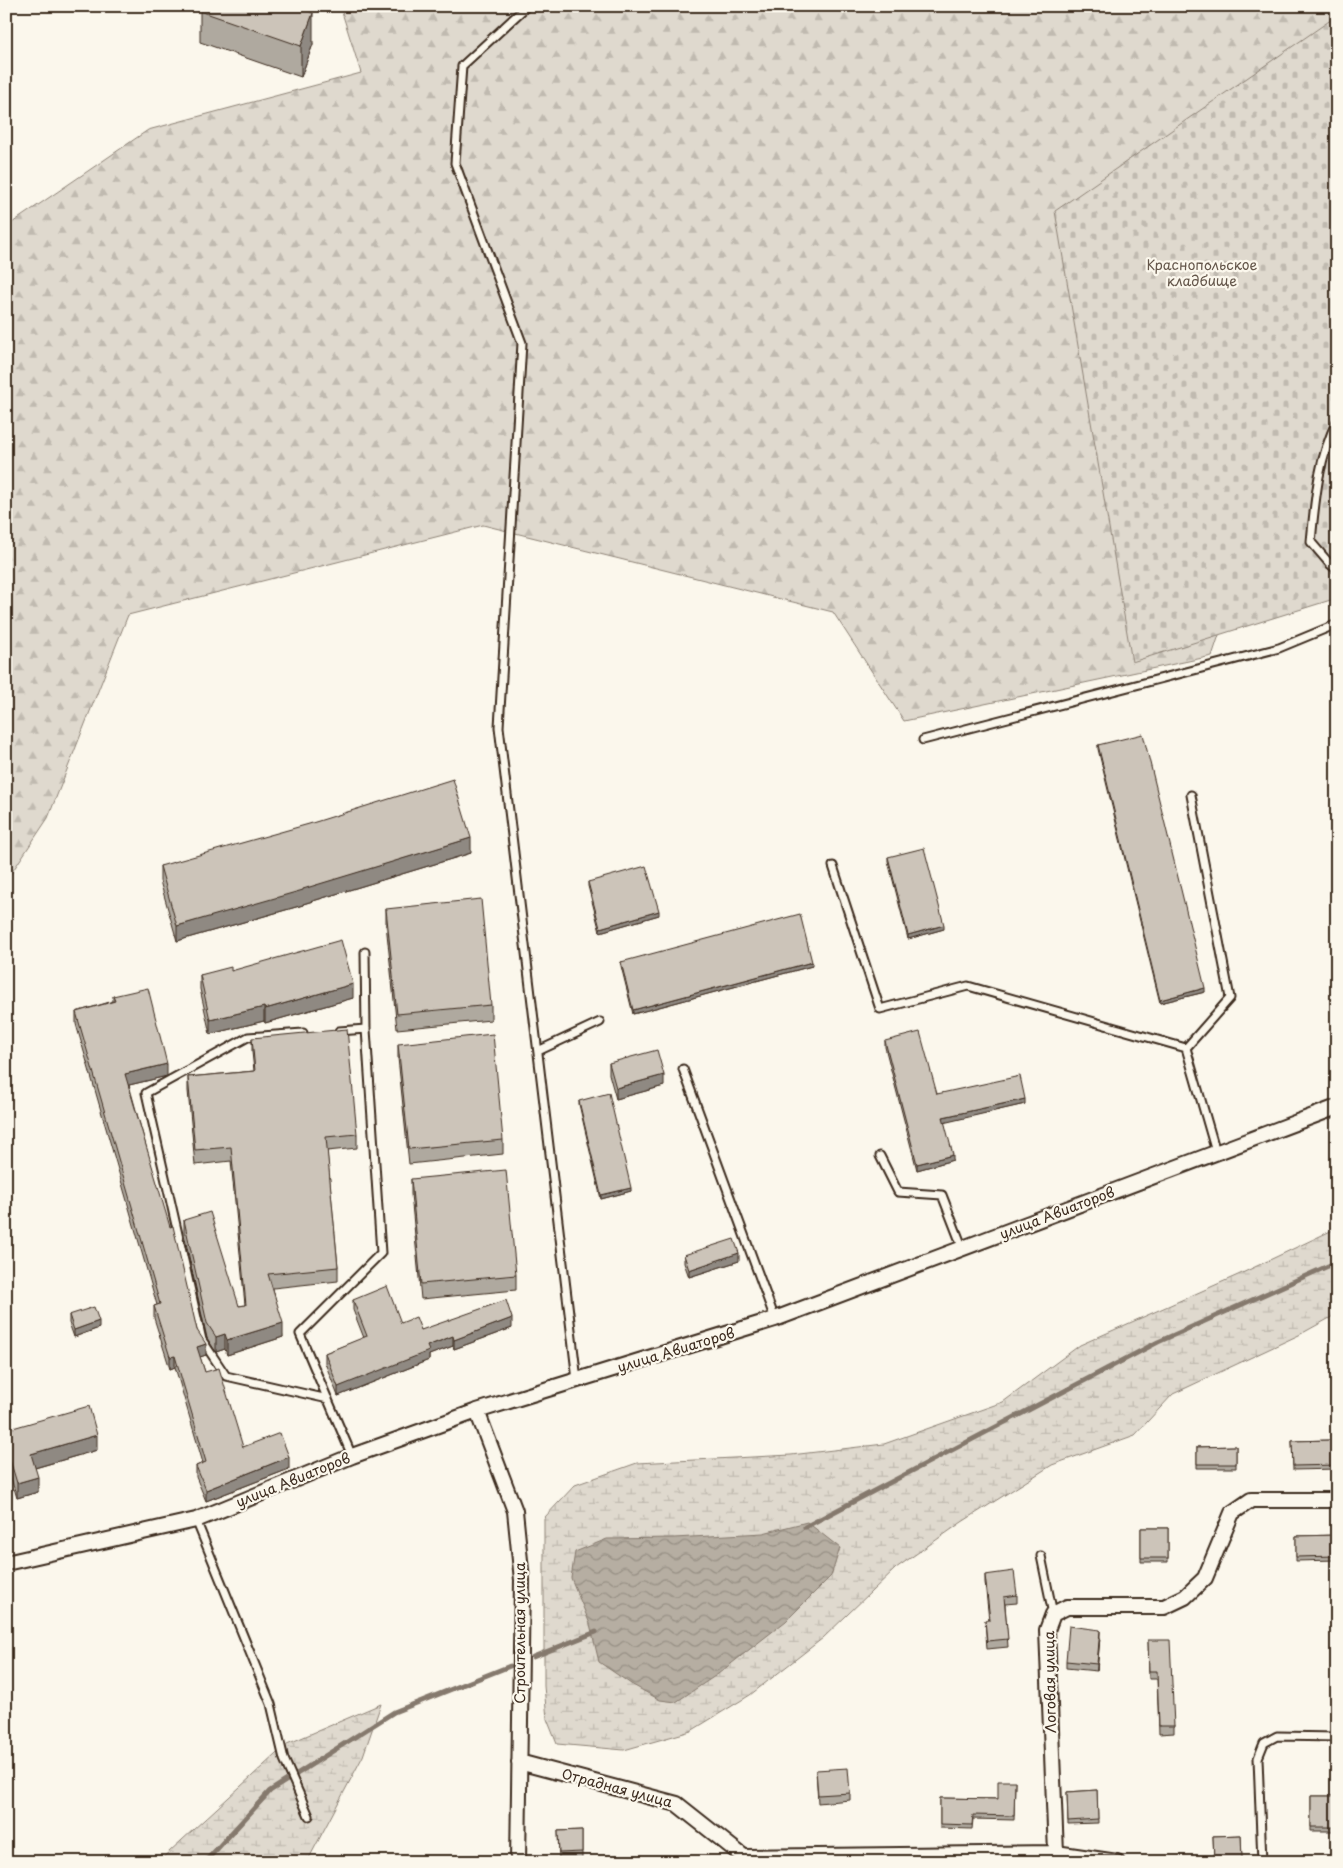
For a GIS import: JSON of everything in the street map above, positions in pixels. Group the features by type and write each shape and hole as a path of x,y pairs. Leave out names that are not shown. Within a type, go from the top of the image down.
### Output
{"street":[{"name":"улица Авиаторов","path":"6,1563 196,1520 352,1456 477,1411 775,1319 963,1250 1337,1107"},
{"name":"Строительная улица","path":"477,1411 516,1511 522,1580 518,1862"},
{"name":"Логовая улица","path":"1056,1853 1047,1630 1053,1614 1067,1607 1164,1606 1185,1597 1205,1578 1232,1513 1251,1500 1337,1500"},
{"name":"Отрадная улица","path":"519,1762 678,1804 744,1860 1056,1853 1117,1862"}],"lane":[{"path":"527,6 462,66 456,163 522,343 499,727 577,1380"},
{"path":"1337,421 1330,434 1316,482 1311,542 1329,564 1337,570"},
{"path":"923,740 1279,648 1337,624"},
{"path":"1186,1048 1230,998 1191,795"},
{"path":"833,866 880,1010 968,986 1186,1048"},
{"path":"352,1456 300,1334 381,1253 366,1029 365,952"},
{"path":"538,1051 600,1022"},
{"path":"327,1031 366,1029"},
{"path":"307,1033 248,1037 146,1093 202,1340 226,1376 328,1399"},
{"path":"1186,1048 1216,1152"},
{"path":"683,1069 775,1319"},
{"path":"880,1156 898,1192 942,1195 963,1250"},
{"path":"196,1520 271,1704 284,1759 308,1816"},
{"path":"1041,1556 1053,1614"},
{"path":"1262,1862 1258,1758 1264,1743 1277,1736 1337,1736"}],"green space":[{"path":"340,6 1337,6 1337,405 1230,602 1212,656 904,721 833,612 483,525 128,615 48,818 6,881 6,227 148,130 361,73"},
{"name":"Краснопольское кладбище","path":"1335,17 1337,18 1337,598 1132,662 1055,211"},
{"path":"1337,1228 1337,1314 1299,1335 1173,1394 1135,1435 1052,1465 962,1522 896,1568 823,1638 750,1695 691,1731 624,1750 557,1744 547,1719 544,1686 544,1518 575,1485 637,1463 791,1455 884,1444 1003,1402 1080,1345 1238,1275"},
{"path":"381,1704 363,1756 307,1862 158,1862 287,1744"}],"water":[{"path":"807,1522 840,1548 831,1576 786,1621 718,1674 676,1702 660,1700 631,1684 599,1662 590,1624 571,1578 575,1552 607,1539 674,1538 763,1533"}],"building":[{"path":"201,6 303,6 302,9 313,13 301,46 200,11"},
{"path":"1143,734 1205,988 1160,1000 1098,745"},
{"path":"453,779 471,838 303,890 177,926 160,866 309,824"},
{"path":"924,848 944,925 908,935 888,857"},
{"path":"646,866 659,911 600,928 588,882"},
{"path":"481,899 491,1005 397,1014 386,909"},
{"path":"800,914 812,962 633,1010 621,962"},
{"path":"341,940 353,984 265,1009 264,1007 210,1020 200,975 231,967 231,971"},
{"path":"148,988 167,1064 125,1074 170,1227 173,1226 197,1330 206,1344 197,1347 205,1372 219,1368 243,1447 280,1433 289,1457 206,1490 196,1466 206,1462 175,1356 170,1357 154,1306 160,1304 76,1012 115,1001 113,996"},
{"path":"347,1029 357,1134 326,1137 338,1267 268,1274 283,1323 227,1340 225,1334 216,1337 207,1323 184,1220 210,1212 239,1306 246,1305 231,1147 195,1150 188,1077 255,1071 252,1038"},
{"path":"920,1032 937,1094 1020,1076 1025,1099 943,1117 953,1155 917,1164 885,1041"},
{"path":"493,1034 503,1140 409,1149 398,1044"},
{"path":"657,1050 664,1075 616,1088 609,1063"},
{"path":"609,1093 631,1188 601,1195 579,1101"},
{"path":"506,1170 516,1275 421,1284 411,1179"},
{"path":"734,1239 739,1253 689,1270 684,1255"},
{"path":"387,1286 401,1323 416,1317 421,1330 506,1300 512,1318 454,1340 453,1336 427,1346 429,1351 338,1387 325,1353 367,1336 353,1300"},
{"path":"94,1307 99,1321 74,1330 69,1315"},
{"path":"89,1406 97,1435 31,1454 38,1477 17,1483 10,1460 6,1461 6,1430"},
{"path":"1330,1435 1337,1435 1337,1465 1293,1466 1292,1441 1331,1440"},
{"path":"1236,1446 1236,1464 1197,1464 1197,1447"},
{"path":"1141,1528 1168,1528 1168,1558 1141,1558"},
{"path":"1337,1535 1337,1556 1296,1557 1296,1536"},
{"path":"1014,1571 1017,1595 1004,1597 1008,1639 987,1641 985,1620 990,1620 985,1575"},
{"path":"1069,1626 1100,1630 1097,1664 1066,1661"},
{"path":"1148,1640 1170,1640 1174,1726 1159,1726 1157,1671 1149,1671"},
{"path":"848,1768 850,1793 818,1795 816,1770"},
{"path":"998,1781 1015,1781 1014,1816 973,1815 972,1825 940,1824 940,1798 998,1799"},
{"path":"1097,1790 1098,1819 1068,1821 1067,1792"},
{"path":"1311,1796 1337,1796 1337,1827 1311,1827"},
{"path":"582,1830 582,1852 559,1853 558,1831"},
{"path":"1241,1835 1242,1859 1214,1861 1213,1836"}],"waterway":[{"path":"805,1527 1158,1342 1337,1262"},
{"path":"533,1657 596,1632"},
{"path":"205,1862 270,1791 394,1712 510,1666"}]}
